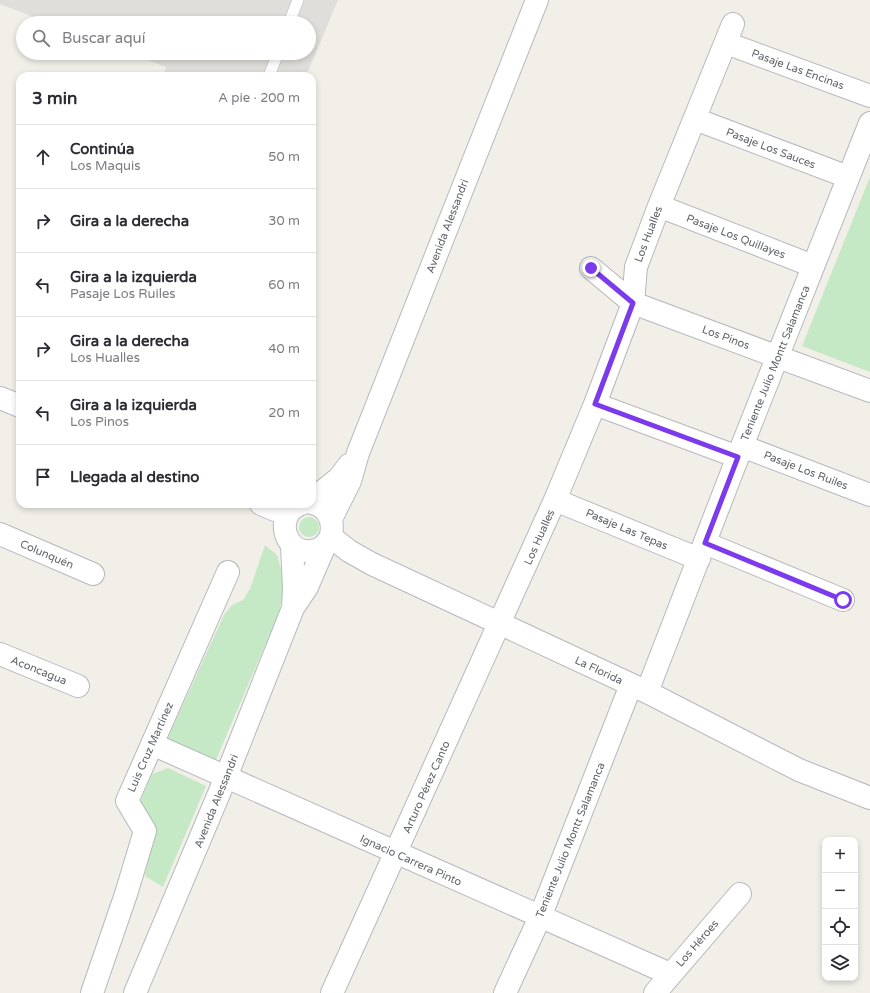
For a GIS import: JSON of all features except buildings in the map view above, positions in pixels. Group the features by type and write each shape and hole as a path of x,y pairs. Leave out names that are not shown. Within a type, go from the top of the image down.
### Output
{"street":[{"name":"Avenida Alessandri","path":"136,993 226,777 293,608 307,587 350,481 358,453 536,0"},
{"name":"Pasaje Las Encinas","path":"730,33 870,96"},
{"name":"Los Hualles","path":"500,624 555,500 595,404 633,303 636,267 659,206 730,33"},
{"name":"Pasaje Los Sauces","path":"695,119 848,177"},
{"name":"Teniente Julio Montt Salamanca","path":"506,993 639,689 702,551 848,177 870,125"},
{"name":"Pasaje Los Quillayes","path":"659,206 813,266"},
{"name":"Los Pinos","path":"591,268 633,303 870,391"},
{"path":"0,398 16,404"},
{"name":"Pasaje Los Ruiles","path":"595,404 870,494"},
{"name":"Avenida Alessandri","path":"316,498 339,478 358,453"},
{"name":"Pasaje Las Tepas","path":"555,500 843,600"},
{"name":"La Florida","path":"316,504 323,507 328,512 329,533 349,551 372,564 639,689 799,770 870,798"},
{"path":"294,509 284,522 285,534 292,545 305,551 312,551 319,548 329,533"},
{"name":"Colunquén","path":"0,534 93,574"},
{"name":"Avenida Alessandri","path":"292,545 294,589 293,608"},
{"name":"Luis Cruz Martínez","path":"92,993 126,894 145,831 127,801 228,572"},
{"name":"Arturo Pérez Canto","path":"332,993 500,624"},
{"name":"Aconcagua","path":"0,654 78,686"},
{"name":"Ignacio Carrera Pinto","path":"152,744 670,974"},
{"name":"Los Héroes","path":"655,993 740,894"}],"lane":[{"path":"292,16 298,0"},
{"path":"271,72 275,60"}],"shaded area":[{"path":"0,0 338,0 316,52 316,16 31,16 0,4"},
{"path":"148,60 313,60 308,72 164,72 166,67"}],"green space":[{"path":"870,177 870,372 802,346"},
{"path":"309,517 316,520 319,527 316,534 309,537 302,534 299,527 302,520"},
{"path":"265,545 277,555 282,573 284,591 278,615 215,762 166,742 224,615 232,605 243,600 250,589"},
{"path":"168,768 206,786 163,887 145,876 149,853 140,802 152,774"}],"route":[{"path":"591,268 633,303 595,404 738,457 705,543 843,600"}]}
